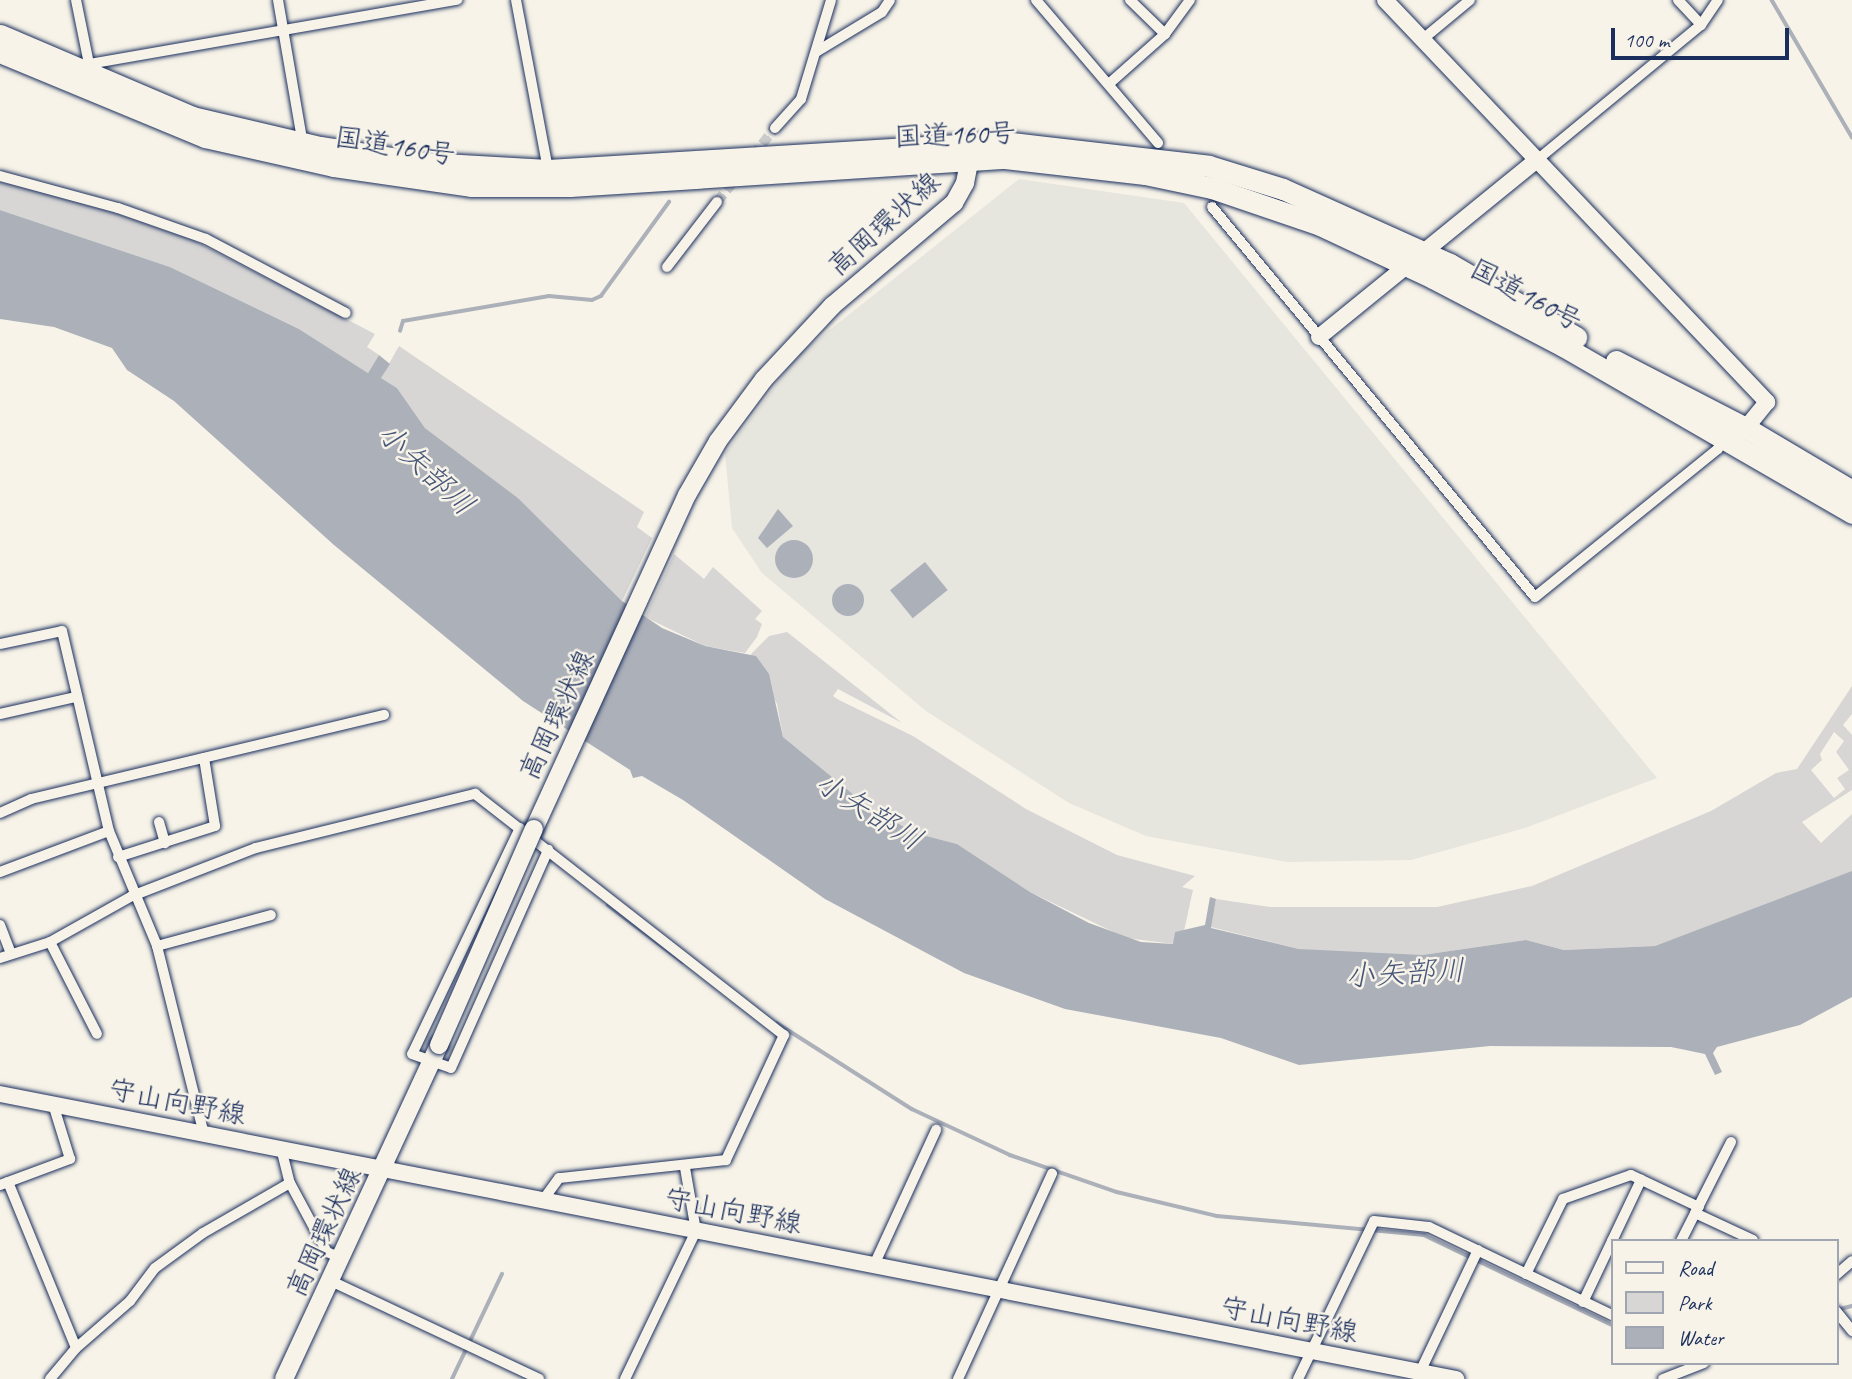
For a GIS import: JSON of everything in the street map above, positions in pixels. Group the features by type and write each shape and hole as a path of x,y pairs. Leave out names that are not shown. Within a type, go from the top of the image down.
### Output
{"highway":[{"name":"国道160号","path":"0,35 90,69 192,117 303,144 425,163 548,170 972,152 1053,161 1212,188 1417,260 1746,428 1852,491"},
{"name":"国道160号","path":"0,52 205,137 334,166 471,186 570,186 972,152"},
{"name":"国道160号","path":"1417,260 1852,513"}],"main road":[{"path":"1385,0 1767,402 1746,428"},
{"name":"高岡環状線","path":"284,1379 439,1045 527,829 546,802 687,495 764,379 832,306 954,203 972,152"},
{"path":"1319,337 1537,160"},
{"name":"守山向野線","path":"0,1094 1456,1379"}],"street":[{"path":"76,0 90,69 283,29 457,0"},
{"path":"278,0 303,144"},
{"path":"516,0 548,170"},
{"path":"775,128 802,99 831,0"},
{"path":"816,52 883,12 890,0"},
{"path":"1036,0 1111,82 1158,143"},
{"path":"1130,0 1165,34"},
{"path":"1111,82 1165,34 1190,0"},
{"path":"1423,39 1470,0"},
{"path":"1678,0 1701,24"},
{"path":"1537,160 1701,24 1718,0"},
{"path":"0,176 118,208 206,239 345,313"},
{"path":"667,268 717,202"},
{"path":"1212,207 1535,597 1718,449 1722,437"},
{"path":"0,644 62,631 108,831 132,897 141,901 157,946 204,1134"},
{"path":"0,714 76,697"},
{"path":"0,813 96,784 384,715"},
{"path":"118,857 215,827 204,758"},
{"path":"0,925 6,956 50,942 132,897 256,848 475,794 527,829 548,850 784,1035 726,1160 685,1168 559,1178 542,1200"},
{"path":"159,822 165,843"},
{"path":"527,829 412,1054 446,1069 456,1061 548,850"},
{"path":"0,872 108,831"},
{"path":"157,946 271,915"},
{"path":"50,942 97,1034"},
{"path":"53,1104 70,1158 4,1183 76,1348"},
{"path":"874,1265 936,1130"},
{"path":"1682,1239 1731,1142"},
{"path":"281,1148 290,1184 327,1252 341,1258"},
{"path":"625,1379 695,1231 685,1168"},
{"path":"958,1379 1052,1174"},
{"path":"1526,1275 1563,1199 1631,1175 1751,1239"},
{"path":"1613,1239 1641,1180"},
{"path":"50,1379 76,1348 131,1301 155,1268 203,1233 290,1184"},
{"path":"1298,1379 1374,1221 1429,1227 1610,1314"},
{"path":"1583,1302 1610,1245"},
{"path":"1420,1372 1478,1251"},
{"path":"1838,1273 1852,1261"},
{"path":"331,1281 539,1379"},
{"path":"1838,1314 1852,1331"},
{"path":"1663,1379 1699,1365"}],"shaded area":[{"path":"1019,179 1184,203 1657,778 1525,828 1411,860 1287,862 1146,836 1069,803 926,711 762,573 732,528 725,453 797,356"}],"green space":[{"path":"0,182 84,202 193,240 375,334 367,347 379,355 368,373 299,329 170,267 0,210"},
{"path":"399,346 644,512 637,527 652,538 622,601 518,498 425,428 397,388 381,378"},
{"path":"674,554 704,579 713,567 762,611 755,619 762,624 757,637 745,653 705,646 645,617"},
{"path":"787,632 902,723 838,689 833,696 839,700 913,736 1026,809 1117,855 1195,876 1182,887 1193,890 1184,931 1175,932 1174,944 1126,938 1030,892 957,844 915,833 870,808 783,737 777,704 751,654 769,636"},
{"path":"1852,686 1852,714 1843,725 1852,735 1852,790 1802,822 1821,843 1852,814 1852,871 1844,878 1655,946 1564,950 1526,940 1422,955 1355,955 1299,949 1211,927 1216,899 1270,907 1437,907 1532,886 1711,811 1776,773 1797,769","holes":["1834,732 1844,741 1836,752 1849,770 1837,778 1845,789 1834,798 1811,770 1822,760 1820,754"]}],"water":[{"name":"小矢部川","path":"0,210 170,267 299,329 368,373 379,355 390,364 381,378 397,388 425,428 518,498 622,601 662,628 705,646 756,656 769,674 783,737 870,808 915,833 957,844 1030,892 1089,923 1141,942 1173,944 1175,932 1205,925 1210,897 1216,899 1211,928 1299,949 1422,955 1526,940 1564,950 1655,946 1852,871 1852,997 1800,1025 1717,1047 1713,1053 1722,1072 1715,1075 1705,1054 1671,1047 1490,1046 1299,1065 1221,1038 1065,1009 964,973 825,899 683,800 642,776 633,778 630,770 523,701 334,545 174,401 127,370 112,348 54,327 0,319"},
{"path":"778,509 793,526 767,548 758,538"},
{"path":"794,540 808,545 813,559 808,573 794,578 780,573 775,559 780,545"},
{"path":"925,562 948,590 913,618 890,590"},
{"path":"848,584 859,589 864,600 859,611 848,616 837,611 832,600 837,589"}],"waterway":[{"path":"1772,0 1852,137"},
{"path":"400,331 403,321 549,296 592,300 601,296 669,202"},
{"path":"608,905 683,962"},
{"path":"777,1023 912,1109 1010,1155 1117,1192 1217,1216 1424,1235 1610,1324"},
{"path":"452,1379 502,1274"},
{"path":"1838,1310 1852,1306"}],"tunnel":[{"path":"753,156 775,128"},
{"path":"717,202 737,177"}]}
